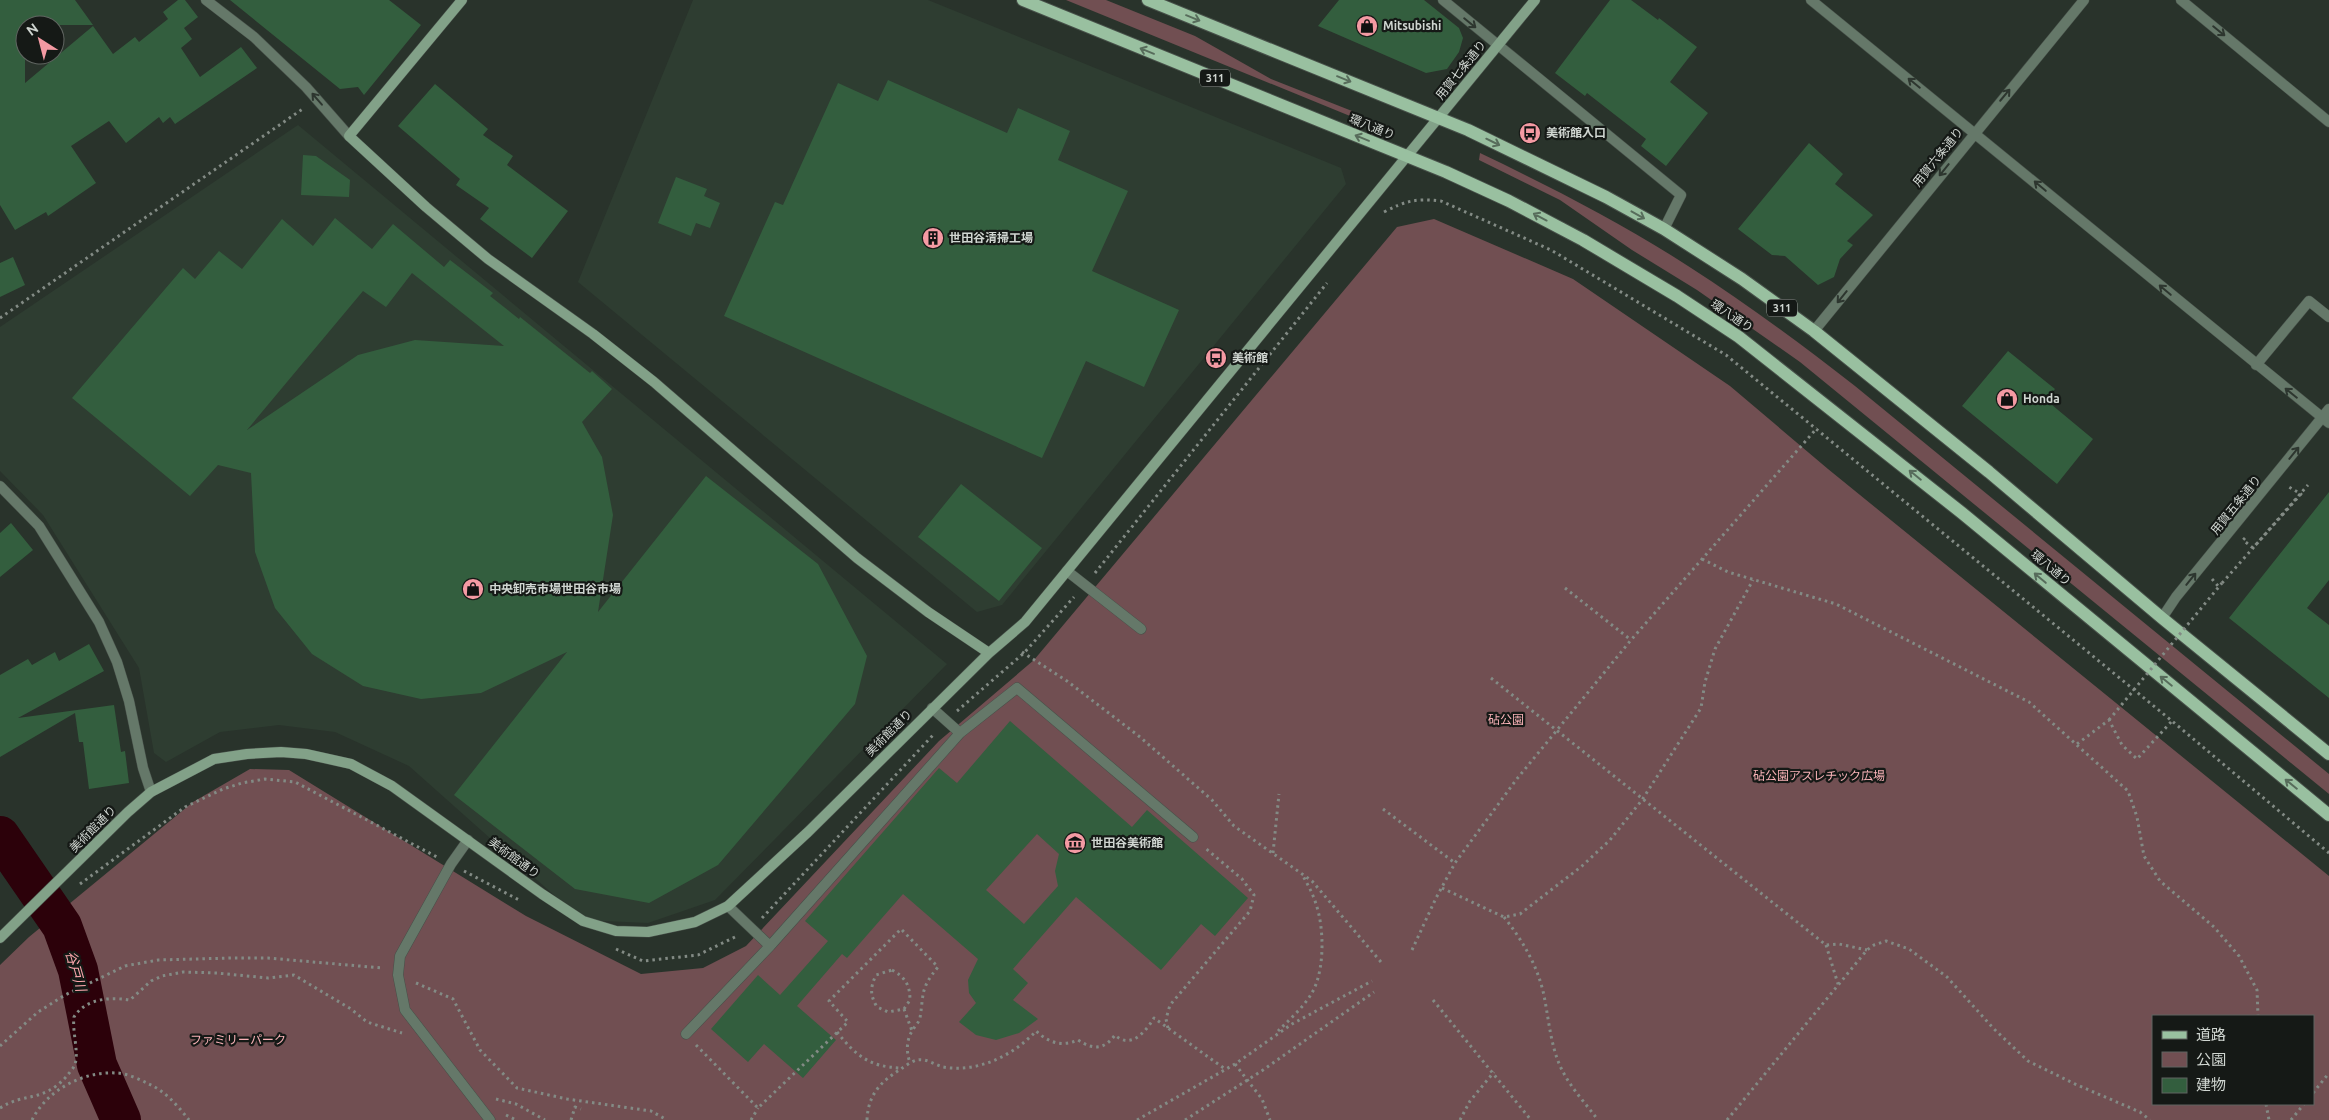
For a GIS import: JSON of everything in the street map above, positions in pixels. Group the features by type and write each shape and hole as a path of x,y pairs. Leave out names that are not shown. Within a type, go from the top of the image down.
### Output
{"main road":[{"name":"環八通り","path":"1023,0 1407,156 1509,201 1583,240 1678,296 1739,337 1962,513 2329,815"},
{"name":"311","path":"1148,0 1439,117 1568,178 1664,230 1742,279 1814,331 1989,472 2162,618 2329,754"}],"street":[{"path":"206,0 254,37 317,99 349,136 426,208 488,259 593,334 654,382 857,558 921,607 989,653"},
{"path":"349,136 462,0"},
{"path":"1443,0 1681,195 1664,230"},
{"name":"用賀七条通り","path":"1067,571 1535,0"},
{"path":"1811,0 2326,421"},
{"name":"用賀六条通り","path":"1814,331 1974,132 2084,0"},
{"path":"2181,0 2329,122"},
{"path":"2256,365 2309,301 2329,318"},
{"name":"用賀五条通り","path":"2162,618 2182,590 2326,421 2329,409"},
{"path":"0,486 39,526 99,622 117,662 129,701 142,768 150,792"},
{"path":"1067,571 1141,628"},
{"name":"美術館通り","path":"0,938 150,792 214,759 246,754 306,754 351,764 392,786 542,894 582,920 616,931 648,932 695,922 728,906 808,832 932,708 989,653 1025,622 1067,571"},
{"path":"686,1034 770,946 960,734 1017,688 1193,837"},
{"path":"932,708 960,734"},
{"path":"468,840 452,864 400,956 398,975 405,1010 490,1120"},
{"path":"728,906 770,946"}],"path":[{"path":"0,318 317,99"},
{"path":"1383,212 1403,203 1422,198 1441,201 1552,250 1726,355 2172,721 2329,853"},
{"path":"609,946 643,962 698,955 752,929 945,722 1024,653 1085,585 1327,282"},
{"path":"1412,950 1456,863 1516,780 1631,640 1817,428"},
{"path":"2244,540 2253,548 2308,485"},
{"path":"2077,744 2109,720 2220,585 2300,494 2289,487"},
{"path":"1702,559 1728,572 1836,604 1926,648 2029,702 2128,791 2137,817 2144,856 2160,881 2214,927 2239,956 2257,990 2258,1015"},
{"path":"2214,573 2210,578 2220,585"},
{"path":"1504,917 1520,914 1582,866 1610,840 1642,800 1701,708 1705,682 1716,649 1752,580"},
{"path":"1565,588 1631,640"},
{"path":"1006,639 1067,681 1140,737 1212,800 1234,826 1312,881 1381,962"},
{"path":"1491,678 1826,945 1838,984"},
{"path":"2109,720 2122,745 2138,759 2172,721"},
{"path":"76,888 184,807 223,789 265,779 295,782 523,902"},
{"path":"1273,854 1279,794"},
{"path":"1383,809 1456,863"},
{"path":"1168,1029 1166,1019 1170,1005 1250,911 1254,895 1242,879 1193,837"},
{"path":"1272,1037 1314,990 1320,967 1322,940 1320,920 1316,902 1303,874"},
{"path":"1442,888 1504,917 1520,936 1532,959 1542,989 1552,1043 1562,1070 1598,1120"},
{"path":"752,1120 758,1108 848,1022 828,1001 900,929 938,967 926,981 922,993 920,1020 912,1031 907,1047 910,1063"},
{"path":"1726,1120 1867,950 1874,945 1886,941 1910,949 1947,977 1994,1030 2028,1061 2140,1112 2149,1120"},
{"path":"1826,945 1839,944 1867,950"},
{"path":"0,1046 38,1012 64,995 125,966"},
{"path":"892,970 904,978 908,985 910,1000 904,1008 888,1012 877,1008 870,993 871,985 876,975 892,970"},
{"path":"0,1108 19,1100 37,1097 50,1092 70,1073 76,1063 74,1017 82,1006 111,998 130,1000 151,981 162,976 183,972 268,978 294,975 351,1009 367,1022 409,1036"},
{"path":"1137,1120 1235,1064 1292,1024 1372,981"},
{"path":"1185,1120 1247,1081 1374,992"},
{"path":"1433,1000 1494,1072 1531,1120"},
{"path":"904,1008 912,1031"},
{"path":"867,1120 873,1093 886,1079 910,1063 917,1060 925,1060 944,1067 956,1067 987,1063 1016,1048 1036,1031 1052,1042 1069,1044 1078,1040 1093,1048 1102,1047 1115,1035 1127,1041 1135,1039 1142,1035 1154,1018 1225,1069"},
{"path":"837,1032 864,1059 877,1065 901,1068"},
{"path":"686,1034 758,1108"},
{"path":"1235,1064 1262,1100 1270,1120"},
{"path":"1460,1120 1470,1101 1494,1072"},
{"path":"2314,1092 2329,1072"},
{"path":"32,1120 36,1112 55,1093 76,1080 86,1076 115,1073 150,1084 164,1094 188,1120"},
{"path":"490,1098 516,1104 546,1120"},
{"path":"2266,1105 2269,1120"},
{"path":"2291,1120 2303,1105"},
{"path":"571,1120 575,1107 581,1109"}],"shaded area":[{"path":"693,0 928,0 1341,168 1346,184 1002,605 977,612 578,282"},
{"name":"中央卸売市場世田谷市場","path":"298,125 947,664 715,900 648,923 582,920 409,766 335,732 279,725 220,732 166,762 154,753 139,668 43,515 0,471 0,327"}],"green space":[{"path":"1066,0 1106,0 1195,36 1271,79 1352,111 1350,116"},
{"path":"1480,153 1586,206 1638,235 1710,280 1773,324 1855,386 2329,774 2329,794 1800,362 1697,290 1632,250 1560,200 1479,160"},
{"name":"砧公園","path":"1434,219 1573,279 1730,386 1828,469 2329,876 2329,1120 0,1120 0,965 29,937 193,802 250,769 289,770 526,916 641,974 703,968 746,946 939,741 1034,660 1397,227"}],"building":[{"path":"0,0 75,0 93,25 65,25 65,15 15,15 15,65 25,65 25,83 46,65 65,65 65,49 93,26 113,54 135,37 139,42 168,19 163,12 178,0 185,0 198,17 184,28 192,39 181,48 200,77 241,47 257,68 175,124 170,117 163,123 159,117 126,143 109,121 71,146 96,183 48,216 46,212 15,230 0,205"},
{"path":"230,0 389,0 421,25 364,95 358,87 340,89"},
{"path":"1339,0 1424,0 1459,28 1463,38 1459,52 1447,69 1426,73 1318,26"},
{"path":"1610,0 1631,0 1658,20 1659,18 1697,47 1670,82 1708,113 1666,166 1641,146 1646,139 1587,93 1585,96 1555,73"},
{"name":"世田谷清掃工場","path":"888,80 1007,133 1018,108 1070,131 1058,160 1128,191 1092,271 1179,310 1144,387 1086,361 1042,458 724,316 775,202 783,205 838,83 878,101"},
{"path":"435,84 488,129 483,135 513,156 507,165 568,211 532,258 480,219 489,208 456,185 460,179 398,126"},
{"path":"1809,143 1843,174 1835,184 1873,215 1847,241 1853,245 1840,259 1834,277 1818,285 1785,256 1772,255 1738,229"},
{"path":"303,155 316,156 350,180 349,197 301,195"},
{"path":"676,177 707,189 704,196 720,203 710,228 696,223 691,236 658,223"},
{"name":"中央卸売市場世田谷市場","path":"335,218 372,249 393,224 444,267 450,260 493,293 490,296 519,319 520,317 590,373 592,371 612,389 582,422 602,457 613,515 598,612 706,476 818,564 867,656 855,704 718,865 649,903 575,889 454,795 567,652 481,693 421,699 363,686 312,654 275,608 255,552 251,473 218,465 190,496 72,398 183,268 195,279 219,251 242,269 282,219 313,246","holes":["412,273 504,346 415,340 358,355 247,430 363,291 386,307"]},
{"path":"13,257 25,285 0,297 0,263"},
{"path":"2008,351 2055,389 2046,400 2093,439 2057,484 1962,406"},
{"path":"961,484 1042,548 999,601 918,537"},
{"path":"2329,492 2329,580 2307,608 2329,625 2329,698 2229,618"},
{"path":"11,523 33,550 0,577 0,533"},
{"path":"89,644 104,671 18,718 114,705 121,752 125,751 129,783 89,789 83,742 79,742 75,713 0,757 0,675 28,659 32,665 55,652 59,661"},
{"path":"1010,721 1132,827 1147,810 1248,898 1215,936 1201,924 1161,970 1076,897 1013,969 1028,983 1013,1000 1038,1019 1019,1033 996,1040 976,1035 959,1022 976,1003 969,993 968,980 978,959 903,894 847,958 842,954 797,1006 836,1040 803,1078 764,1044 748,1062 711,1029 758,975 780,995 828,941 805,921 939,768 957,783","holes":["1037,834 1059,854 1055,871 1058,886 1024,924 986,890"]}],"waterway":[{"name":"谷戸川","path":"0,836 62,926 78,970 97,1065 121,1120"}],"place":[{"name":"Mitsubishi","path":"1367,26"},
{"name":"美術館入口","path":"1530,133"},
{"name":"世田谷清掃工場","path":"933,238"},
{"name":"美術館","path":"1216,358"},
{"name":"Honda","path":"2007,399"},
{"name":"中央卸売市場世田谷市場","path":"473,589"},
{"name":"世田谷美術館","path":"1075,843"}],"park label":[{"name":"砧公園アスレチック広場","path":"1819,776"},
{"name":"ファミリーパーク","path":"238,1040"}]}
